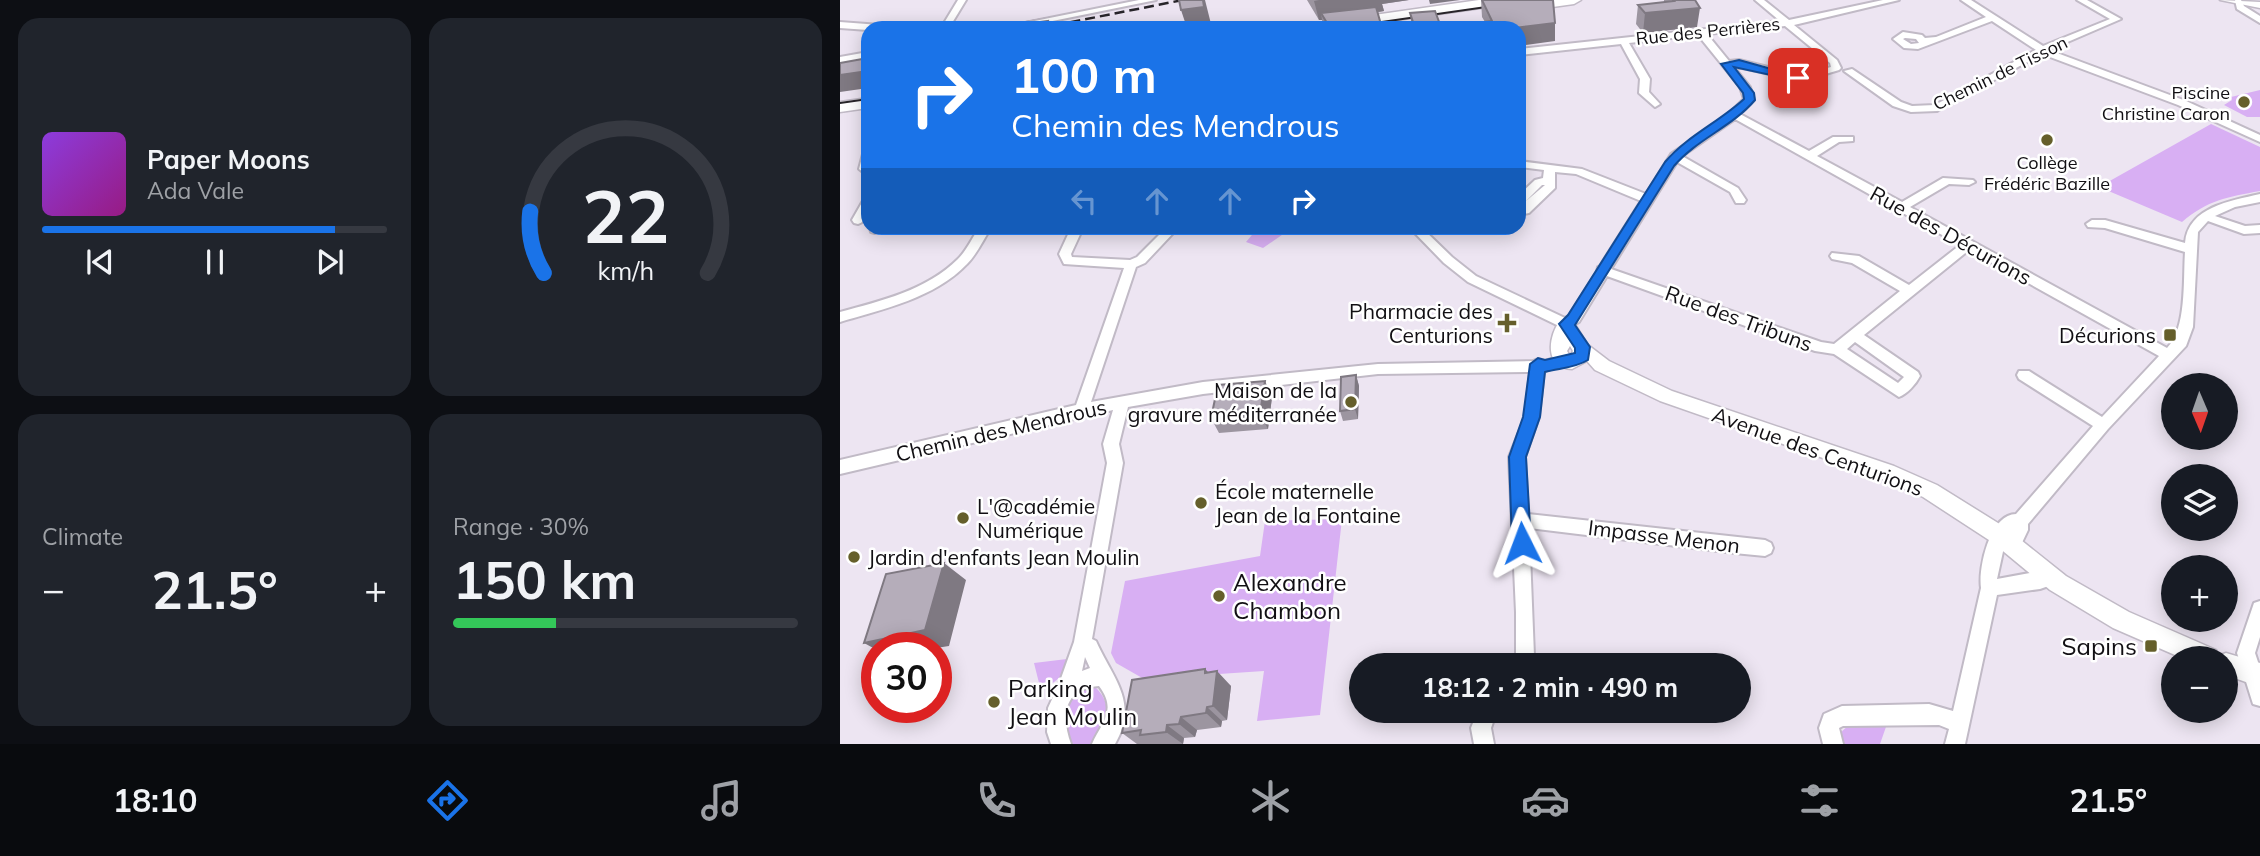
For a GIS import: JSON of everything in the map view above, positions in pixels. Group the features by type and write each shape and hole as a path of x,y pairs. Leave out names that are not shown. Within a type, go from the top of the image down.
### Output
{"main road":[{"path":"1360,21 1508,0"},
{"path":"1430,21 1574,0"},
{"path":"840,96 861,93"},
{"path":"840,107 861,104"}],"street":[{"path":"949,21 962,0"},
{"path":"1041,21 1152,0"},
{"path":"1726,64 1739,63 1802,78 1836,68 1834,62 1759,0"},
{"name":"Rue des Perrières","path":"1526,51 1789,23 1895,0"},
{"path":"1965,0 2042,50 2182,103 2260,139"},
{"name":"Chemin de Tisson","path":"1849,71 1897,104 1937,108 2042,50 2117,19 2081,0"},
{"path":"2225,0 2260,5"},
{"path":"2238,2 2240,7 2260,20"},
{"path":"1924,41 1937,40 1992,18"},
{"path":"840,24 861,26"},
{"path":"1570,352 1562,330 1574,319 1675,156 1749,100 1749,96 1701,33"},
{"path":"1623,40 1645,79 1644,93 1654,104"},
{"path":"840,60 861,56"},
{"name":"Rue des Décurions","path":"1733,114 2169,355"},
{"path":"1809,156 1838,139 1849,139"},
{"path":"1675,156 1734,190 1740,200"},
{"path":"1526,165 1578,171 1647,199"},
{"path":"1526,209 1551,186 1548,181 1550,167"},
{"path":"1902,207 1947,180 1969,182"},
{"path":"1526,194 1539,182 1548,181"},
{"path":"1955,744 1990,587 1988,576 2006,540 2020,530 2020,522 2103,425 2181,342 2186,327 2192,231 2205,216 2224,206 2260,198"},
{"path":"858,220 861,215"},
{"path":"2205,216 2244,230 2260,229"},
{"path":"2092,224 2105,224 2190,249"},
{"path":"840,317 886,303 939,280 963,261 980,235"},
{"path":"1074,235 1065,254 1068,261 1131,264 1141,260 1165,235"},
{"path":"1423,235 1455,266 1492,288 1566,324"},
{"name":"Rue des Tribuns","path":"1602,270 1819,347 1837,349 1968,244"},
{"path":"1836,256 1855,259 1908,290"},
{"path":"1081,410 1131,264"},
{"path":"1837,349 1899,391 1913,376 1854,335"},
{"name":"Chemin des Mendrous","path":"840,467 1081,410 1203,388 1378,369 1538,364 1545,366 1570,352"},
{"name":"Avenue des Centurions","path":"1570,352 1666,396 1908,480 1954,504 2006,540 2051,578 2121,620 2181,646"},
{"path":"1525,653 1517,457 1532,417 1538,364"},
{"path":"2024,374 2103,425"},
{"path":"1068,687 1082,645 1115,463 1111,444 1122,403"},
{"name":"Impasse Menon","path":"1521,520 1598,527 1676,540 1765,548"},
{"path":"1990,587 2043,583 2051,578"},
{"path":"2260,610 2247,643 2246,653 2255,674 2260,697"},
{"path":"1082,645 1090,647 1116,701 1114,729 1102,744"},
{"path":"2238,668 2255,674"},
{"path":"1061,744 1055,730 1058,699 1068,687 1083,679 1103,677"},
{"path":"1833,744 1829,728 1832,721 1842,716 1929,714 1959,723"},
{"path":"1483,723 1481,728 1484,744"}],"shaded area":[{"name":"Piscine Christine Caron","path":"2260,90 2260,117 2247,117 2224,105 2232,100 2231,97"},
{"path":"2211,124 2260,147 2260,191 2218,201 2182,222 2099,187"},
{"path":"1252,235 1282,235 1263,248 1246,242"},
{"path":"1342,519 1320,715 1257,721 1264,671 1144,679 1116,663 1111,653 1125,581 1260,556 1265,521"},
{"path":"1067,659 1066,673 1046,688 1039,683 1034,663"},
{"path":"1094,686 1105,700 1105,722 1093,744 1073,744 1066,738 1062,706 1077,690"},
{"path":"1887,724 1880,744 1842,744 1840,733 1849,725"}],"building":[{"path":"1179,0 1203,0 1204,7 1181,10"},
{"path":"1482,0 1553,0 1555,23 1526,27 1526,21 1492,21"},
{"path":"1695,0 1700,8 1645,13 1638,5 1674,1"},
{"path":"1376,7 1380,21 1326,21 1321,13"},
{"path":"1435,11 1439,21 1413,21 1410,13"},
{"path":"861,59 861,72 840,75 840,63"},
{"path":"1356,375 1355,409 1340,411 1341,377"},
{"path":"1265,381 1260,414 1211,418 1218,385"},
{"path":"944,563 925,630 868,632 886,574"},
{"path":"1205,669 1205,673 1217,671 1213,706 1207,707 1206,713 1181,717 1179,724 1167,725 1166,732 1140,735 1141,730 1122,733 1132,680"}],"waterway":[{"path":"1033,21 1061,16"}],"tram line":[{"path":"1388,21 1534,0"},
{"path":"840,103 861,100"}],"railway":[{"path":"1076,21 1183,0"}],"place":[{"name":"Piscine Christine Caron","path":"2244,102"},
{"name":"Collège Frédéric Bazille","path":"2047,140"},
{"name":"Pharmacie des Centurions","path":"1507,323"},
{"name":"Décurions","path":"2170,335"},
{"name":"Maison de la gravure méditerranée","path":"1351,402"},
{"name":"École maternelle Jean de la Fontaine","path":"1201,503"},
{"name":"L'@cadémie Numérique","path":"963,518"},
{"name":"Jardin d'enfants Jean Moulin","path":"854,557"},
{"name":"Alexandre Chambon","path":"1219,596"},
{"name":"Sapins","path":"2151,646"},
{"name":"Parking Jean Moulin","path":"994,702"}],"route":[{"path":"1522,543 1517,457 1532,417 1538,364 1545,366 1564,360 1574,361 1583,356 1582,347 1566,324 1574,319 1669,164 1681,150 1727,121 1749,100 1745,87 1726,64 1739,63 1798,78"}]}
